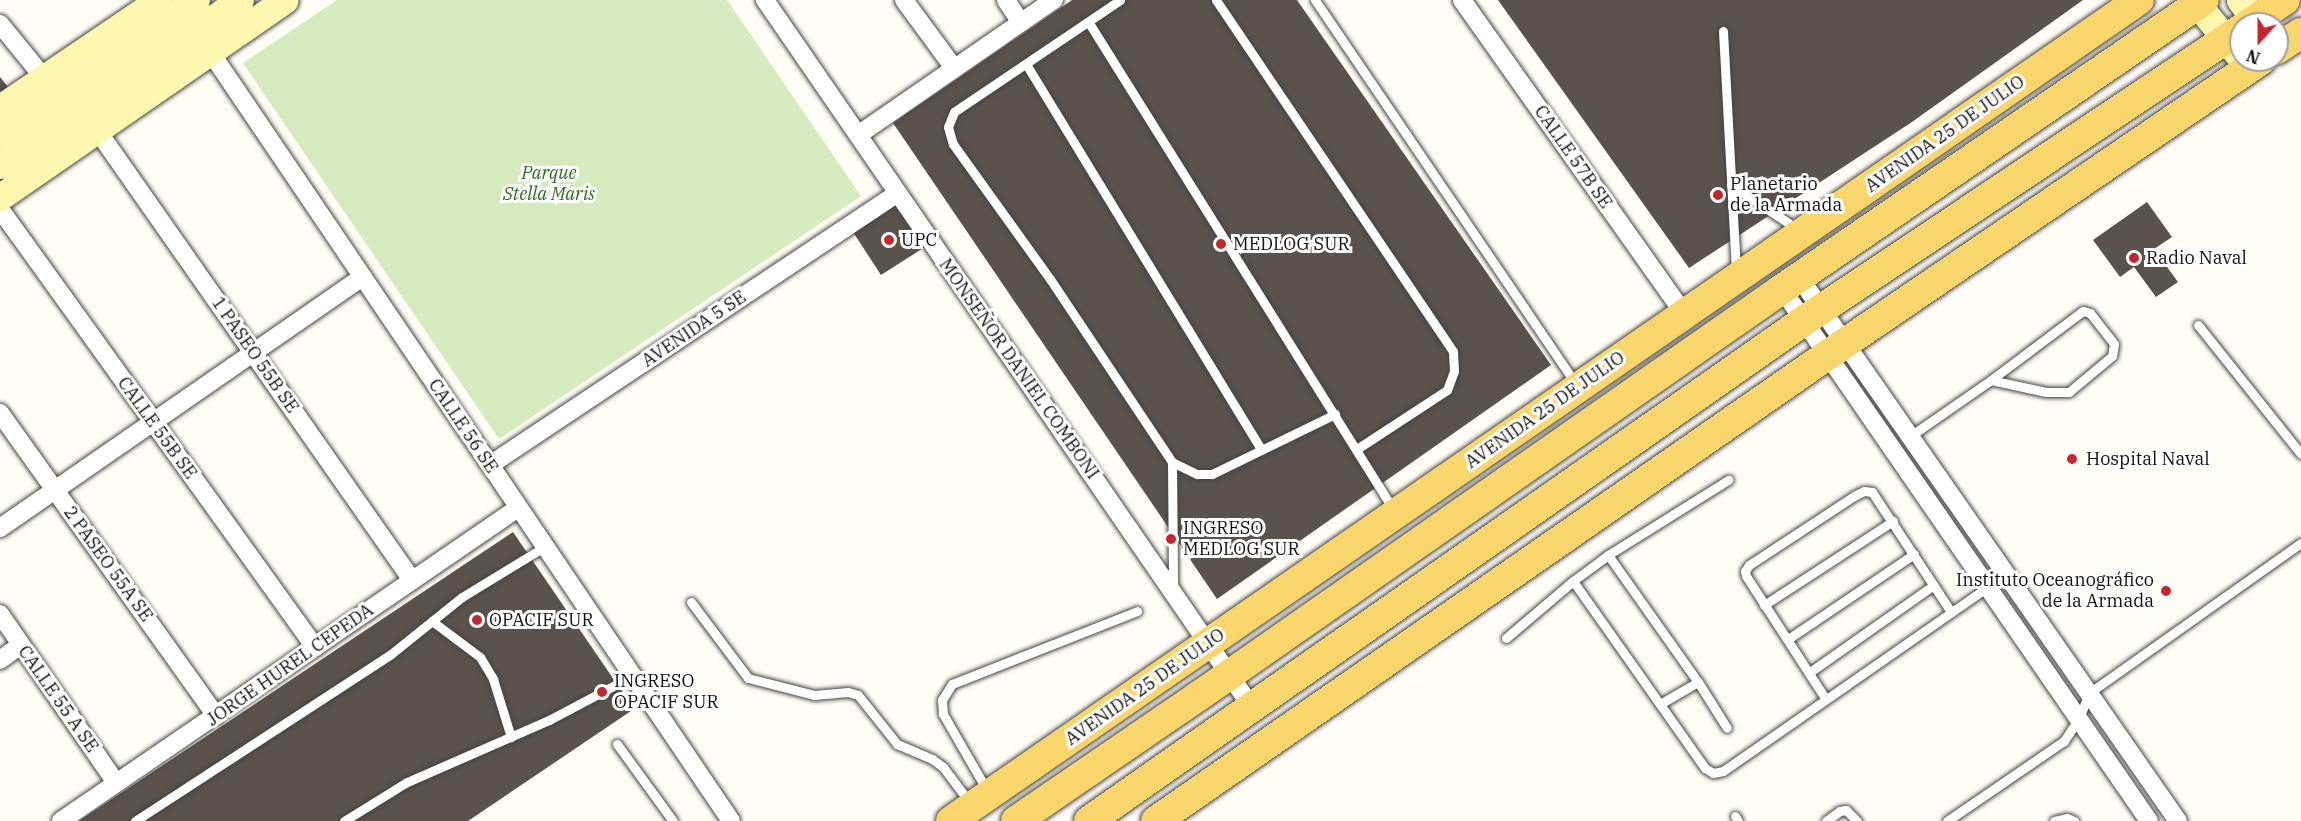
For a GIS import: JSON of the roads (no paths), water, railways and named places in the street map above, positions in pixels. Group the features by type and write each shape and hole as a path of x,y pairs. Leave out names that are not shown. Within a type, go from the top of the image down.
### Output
{"main road":[{"path":"0,108 159,0"},
{"path":"0,135 196,0"},
{"path":"0,197 97,130 203,41 240,0"},
{"path":"0,165 203,41 285,0"},
{"name":"AVENIDA 25 DE JULIO","path":"971,807 2139,0"},
{"path":"2273,12 2285,0"},
{"path":"2198,2 2229,25"},
{"name":"AVENIDA 25 DE JULIO","path":"1016,821 2198,2"},
{"path":"1089,821 1822,309 2229,49"},
{"path":"1156,821 1836,349 2229,51"},
{"path":"1773,343 1780,328 1780,317 1774,310 1789,284 1814,274 1816,284 1830,296 1822,309"},
{"path":"1287,731 1349,641"}],"street":[{"name":"MONSEÑOR DANIEL COMBONI","path":"765,0 1252,709"},
{"path":"904,0 954,68"},
{"path":"1006,0 1021,23"},
{"path":"858,135 1054,0"},
{"name":"CALLE 57B SE","path":"1462,0 1684,314"},
{"path":"0,24 44,78"},
{"name":"CALLE 56 SE","path":"203,41 731,821"},
{"name":"1 PASEO 55B SE","path":"97,130 412,580"},
{"name":"AVENIDA 5 SE","path":"490,465 898,193"},
{"name":"CALLE 55B SE","path":"0,209 315,647"},
{"path":"0,528 363,278"},
{"path":"1789,284 1822,309 1836,349 1893,448 2149,821"},
{"path":"1836,349 1910,437 2178,821"},
{"name":"2 PASEO 55A SE","path":"0,413 216,716"},
{"path":"1893,448 1910,437"},
{"name":"JORGE HUREL CEPEDA","path":"61,821 518,508"},
{"name":"CALLE 55 A SE","path":"0,614 116,783"},
{"path":"0,660 21,645"}],"lane":[{"path":"1120,0 954,112 948,127 953,144 1050,279 1172,462 1197,474 1212,474 1335,414"},
{"path":"1216,0 1454,352 1454,371 1447,390 1357,449"},
{"path":"1315,0 1578,387"},
{"path":"1089,23 1396,513"},
{"path":"1723,31 1736,278"},
{"path":"1026,64 1262,450"},
{"path":"1731,185 1803,232"},
{"path":"1910,437 1992,380 2083,311 2090,313 2114,344 2112,356 2077,388 2069,392 2046,392 1992,380"},
{"path":"2198,326 2301,454"},
{"path":"1172,462 1173,594"},
{"path":"1506,638 1573,581 1608,555 1728,480"},
{"path":"1826,698 1746,576 1745,571 1749,565 1854,496 1863,491 1872,492 1951,612"},
{"path":"1764,604 1893,521"},
{"path":"1947,821 2064,741 2079,718 2089,693 2301,543"},
{"path":"135,821 391,654 462,597 544,546"},
{"path":"1788,639 1914,554"},
{"path":"1608,555 1698,682 1727,728"},
{"path":"1573,581 1705,768 1713,773 1723,771 1988,587"},
{"path":"1810,672 1934,585"},
{"path":"691,602 748,678 814,695 848,692 858,695 897,744 932,759 943,767 971,807"},
{"path":"971,807 943,714 942,700 952,684 1137,611"},
{"path":"432,621 480,657 493,679 511,737"},
{"path":"344,821 407,782 511,737 632,676"},
{"path":"1660,704 1698,682"},
{"path":"617,744 673,821"},
{"path":"1826,821 1840,811 1846,810 1857,821"},
{"path":"2054,821 2067,818 2074,821"}],"place":[{"name":"Planetario de la Armada","path":"1718,195"},
{"name":"UPC","path":"889,240"},
{"name":"MEDLOG SUR","path":"1221,244"},
{"name":"Radio Naval","path":"2134,258"},
{"name":"Hospital Naval","path":"2072,459"},
{"name":"INGRESO MEDLOG SUR","path":"1171,539"},
{"name":"Instituto Oceanográfico de la Armada","path":"2166,591"},
{"name":"OPACIF SUR","path":"477,620"},
{"name":"INGRESO OPACIF SUR","path":"602,692"}],"park label":[{"name":"Parque Stella Maris","path":"549,184"}]}
